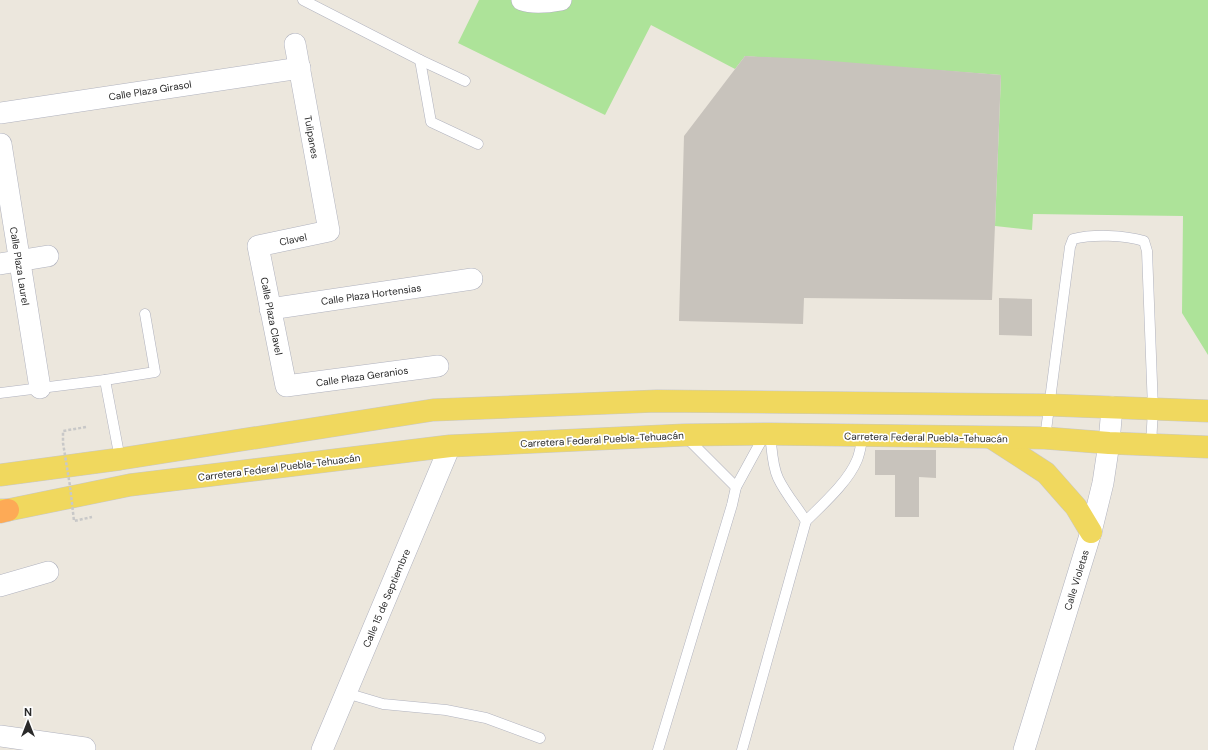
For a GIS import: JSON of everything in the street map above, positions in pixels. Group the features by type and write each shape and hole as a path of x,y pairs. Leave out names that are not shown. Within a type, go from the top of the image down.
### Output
{"main road":[{"path":"0,475 120,459 433,410 657,401 1050,405 1208,411"},
{"name":"Carretera Federal Puebla-Tehuacán","path":"2,511 130,485 450,446 684,435 768,434 1046,438 1109,443 1208,447"},
{"path":"992,438 1046,473 1076,507 1091,532"}],"street":[{"path":"522,0 527,2 562,0"},
{"name":"Tulipanes","path":"295,44 329,231"},
{"name":"Calle Plaza Girasol","path":"0,113 300,68"},
{"name":"Calle Plaza Laurel","path":"1,144 10,263 40,388"},
{"name":"Clavel","path":"258,246 329,231"},
{"name":"Calle Plaza Clavel","path":"258,246 286,386"},
{"path":"10,263 48,256"},
{"name":"Calle Plaza Hortensias","path":"270,309 472,279"},
{"name":"Calle Plaza Geranios","path":"286,386 438,366"},
{"name":"Calle Violetas","path":"1024,750 1091,532 1103,483 1109,443 1112,407"},
{"name":"Calle 15 de Septiembre","path":"322,750 450,446"},
{"path":"0,586 48,572"},
{"path":"0,736 85,748"}],"lane":[{"path":"303,0 420,60 465,81"},
{"path":"420,60 431,122 478,144"},
{"path":"1046,438 1070,247 1073,239 1085,236 1133,238 1144,241 1148,251 1153,409 1152,445"},
{"path":"0,393 105,380 155,372 145,314"},
{"path":"105,380 120,459"},
{"path":"658,750 732,505 736,487 768,434"},
{"path":"768,434 773,461 778,477 786,493 806,521"},
{"path":"684,435 736,487"},
{"path":"742,750 806,521 826,501 849,474 857,460 863,436"},
{"path":"346,693 383,704 446,710 486,718 540,738"}],"path":[{"path":"86,427 63,431 63,443 74,521 92,517"}],"green space":[{"path":"479,0 1208,0 1208,355 1182,313 1183,216 1033,214 1032,230 995,226 1001,75 745,56 735,69 651,25 605,115 458,43"}],"building":[{"path":"745,56 808,59 1001,75 992,300 804,298 803,324 679,321 684,136"},
{"path":"999,298 1032,299 1032,336 999,335"},
{"path":"875,450 936,450 936,478 919,477 919,517 895,517 895,475 875,475"}]}
